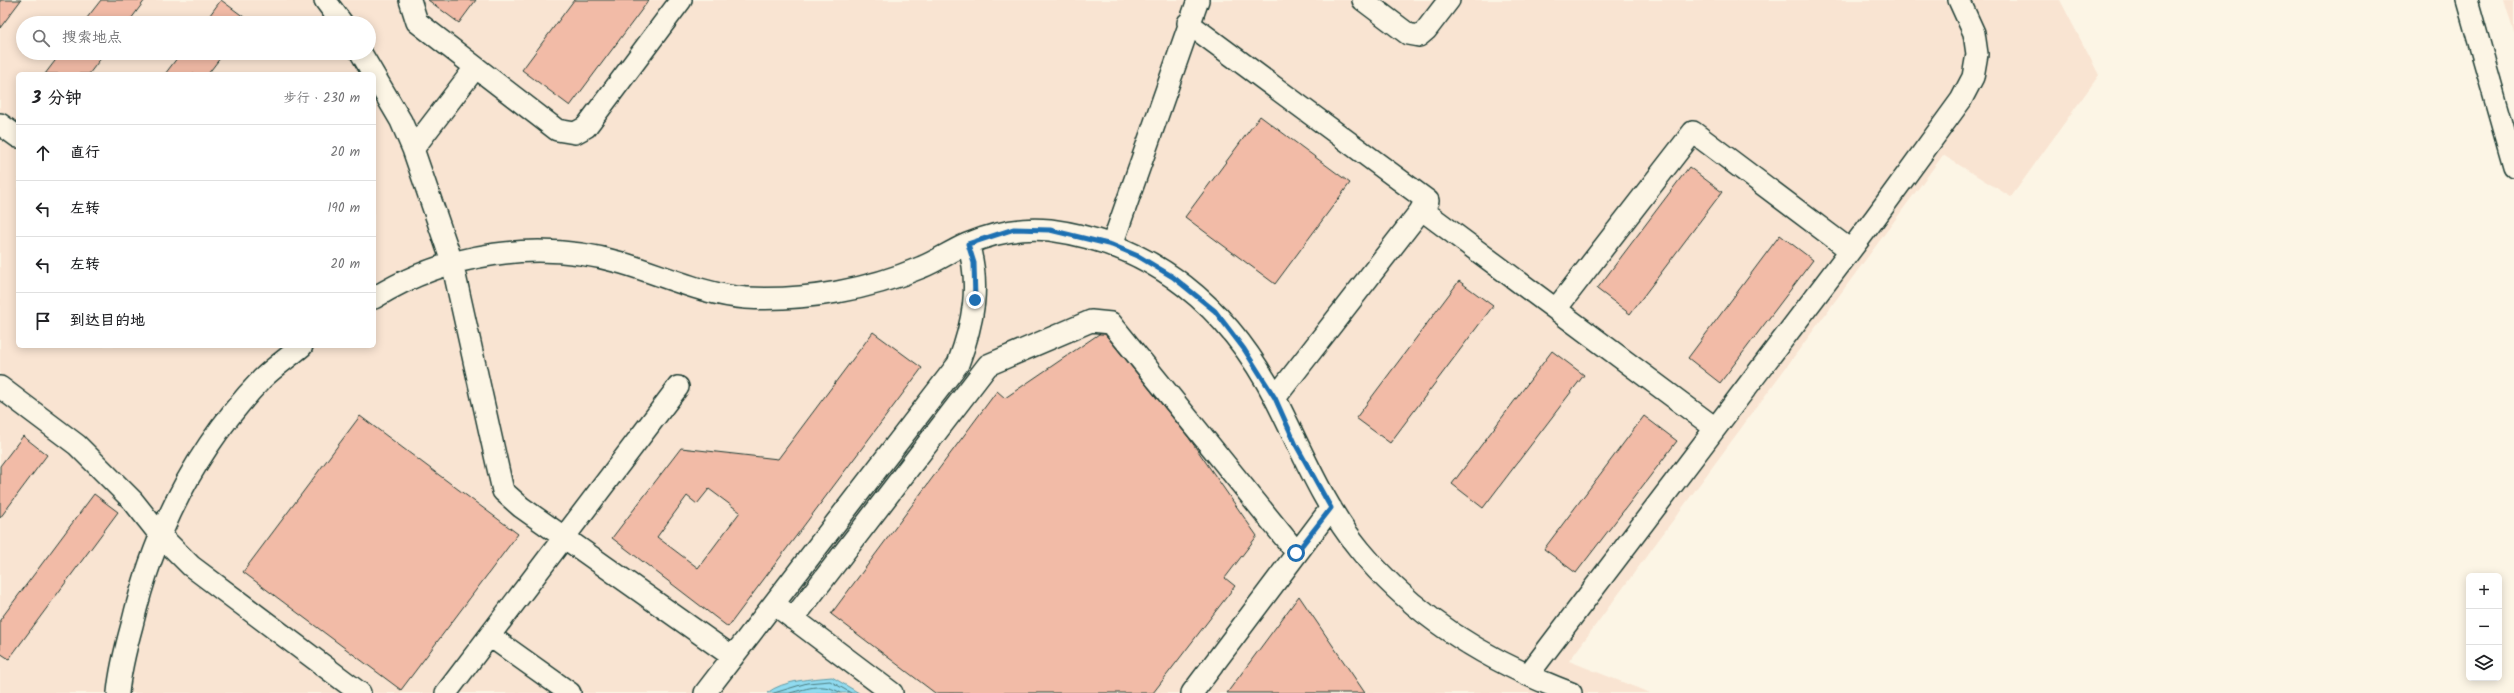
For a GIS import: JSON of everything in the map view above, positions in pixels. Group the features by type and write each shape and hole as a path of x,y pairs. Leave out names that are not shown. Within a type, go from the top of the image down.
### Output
{"street":[{"path":"325,0 337,16"},
{"path":"410,0 417,22 557,130 575,133 586,127 681,0"},
{"path":"1112,245 1188,23 1198,0"},
{"path":"1363,0 1408,34 1419,36 1426,30 1449,0"},
{"path":"1528,674 1850,250 1961,100 1972,77 1977,54 1974,33 1959,0"},
{"path":"2467,0 2514,166"},
{"path":"1188,23 1428,201 1275,398"},
{"path":"366,60 373,72"},
{"path":"414,149 475,68"},
{"path":"376,77 401,121 414,149 452,262 503,491 521,507 733,657"},
{"path":"0,124 16,136"},
{"path":"1556,309 1693,132 1850,250"},
{"path":"1421,209 1715,428"},
{"path":"376,297 397,284 452,262 519,250 568,251 620,262 711,291 744,298 796,297 860,288 923,267 968,244 1014,229 1050,230 1112,245 1138,256 1173,277 1215,311 1244,349 1275,398 1296,445 1331,508 1359,550 1403,596 1450,632 1503,664 1571,693"},
{"path":"705,693 958,364 970,331 975,300 974,263 968,244"},
{"path":"793,619 988,365 1092,321 1111,323 1296,553"},
{"path":"118,693 119,678 138,598 160,535 190,470 227,419 263,378 299,348"},
{"path":"446,693 678,387"},
{"path":"0,388 77,444 133,501 160,535 202,575 360,693"},
{"path":"1192,693 1331,508"},
{"path":"774,604 892,693"},
{"path":"490,636 570,693"}],"shaded area":[{"path":"0,0 2060,0 2099,75 2011,197 1943,155 1569,661 1650,693 0,693"},
{"path":"2504,0 2514,0 2514,33"}],"water":[{"path":"832,677 859,693 767,693 781,685"}],"building":[{"path":"0,0 21,0 0,28"},
{"path":"101,0 145,0 133,16 88,16"},
{"path":"221,0 243,16 209,16"},
{"path":"428,0 476,0 459,23"},
{"path":"574,0 649,0 570,106 522,70"},
{"path":"56,60 100,60 91,72 47,72"},
{"path":"176,60 219,60 210,72 167,72"},
{"path":"1260,116 1350,183 1275,284 1185,217"},
{"path":"1689,167 1722,192 1630,314 1597,289"},
{"path":"1780,235 1813,260 1720,383 1688,358"},
{"path":"1459,281 1493,306 1390,443 1356,418"},
{"path":"873,332 922,368 728,627 612,538 681,448 778,459","holes":["709,489 740,512 698,568 657,537 687,496 697,504"]},
{"path":"1099,334 1105,334 1189,438 1257,536 1225,578 1235,586 1153,693 935,693 831,614 997,391 1005,398"},
{"path":"1552,351 1584,375 1483,508 1452,484"},
{"path":"360,416 518,534 401,690 243,572"},
{"path":"1644,416 1677,441 1576,573 1544,549"},
{"path":"23,436 47,455 0,518 0,466"},
{"path":"94,494 118,512 9,659 0,653 0,620"},
{"path":"1299,596 1365,693 1227,693"}],"route":[{"path":"975,300 974,263 968,244 1014,229 1050,230 1112,245 1138,256 1173,277 1215,311 1244,349 1275,398 1296,445 1323,497 1331,508 1296,553"}]}
